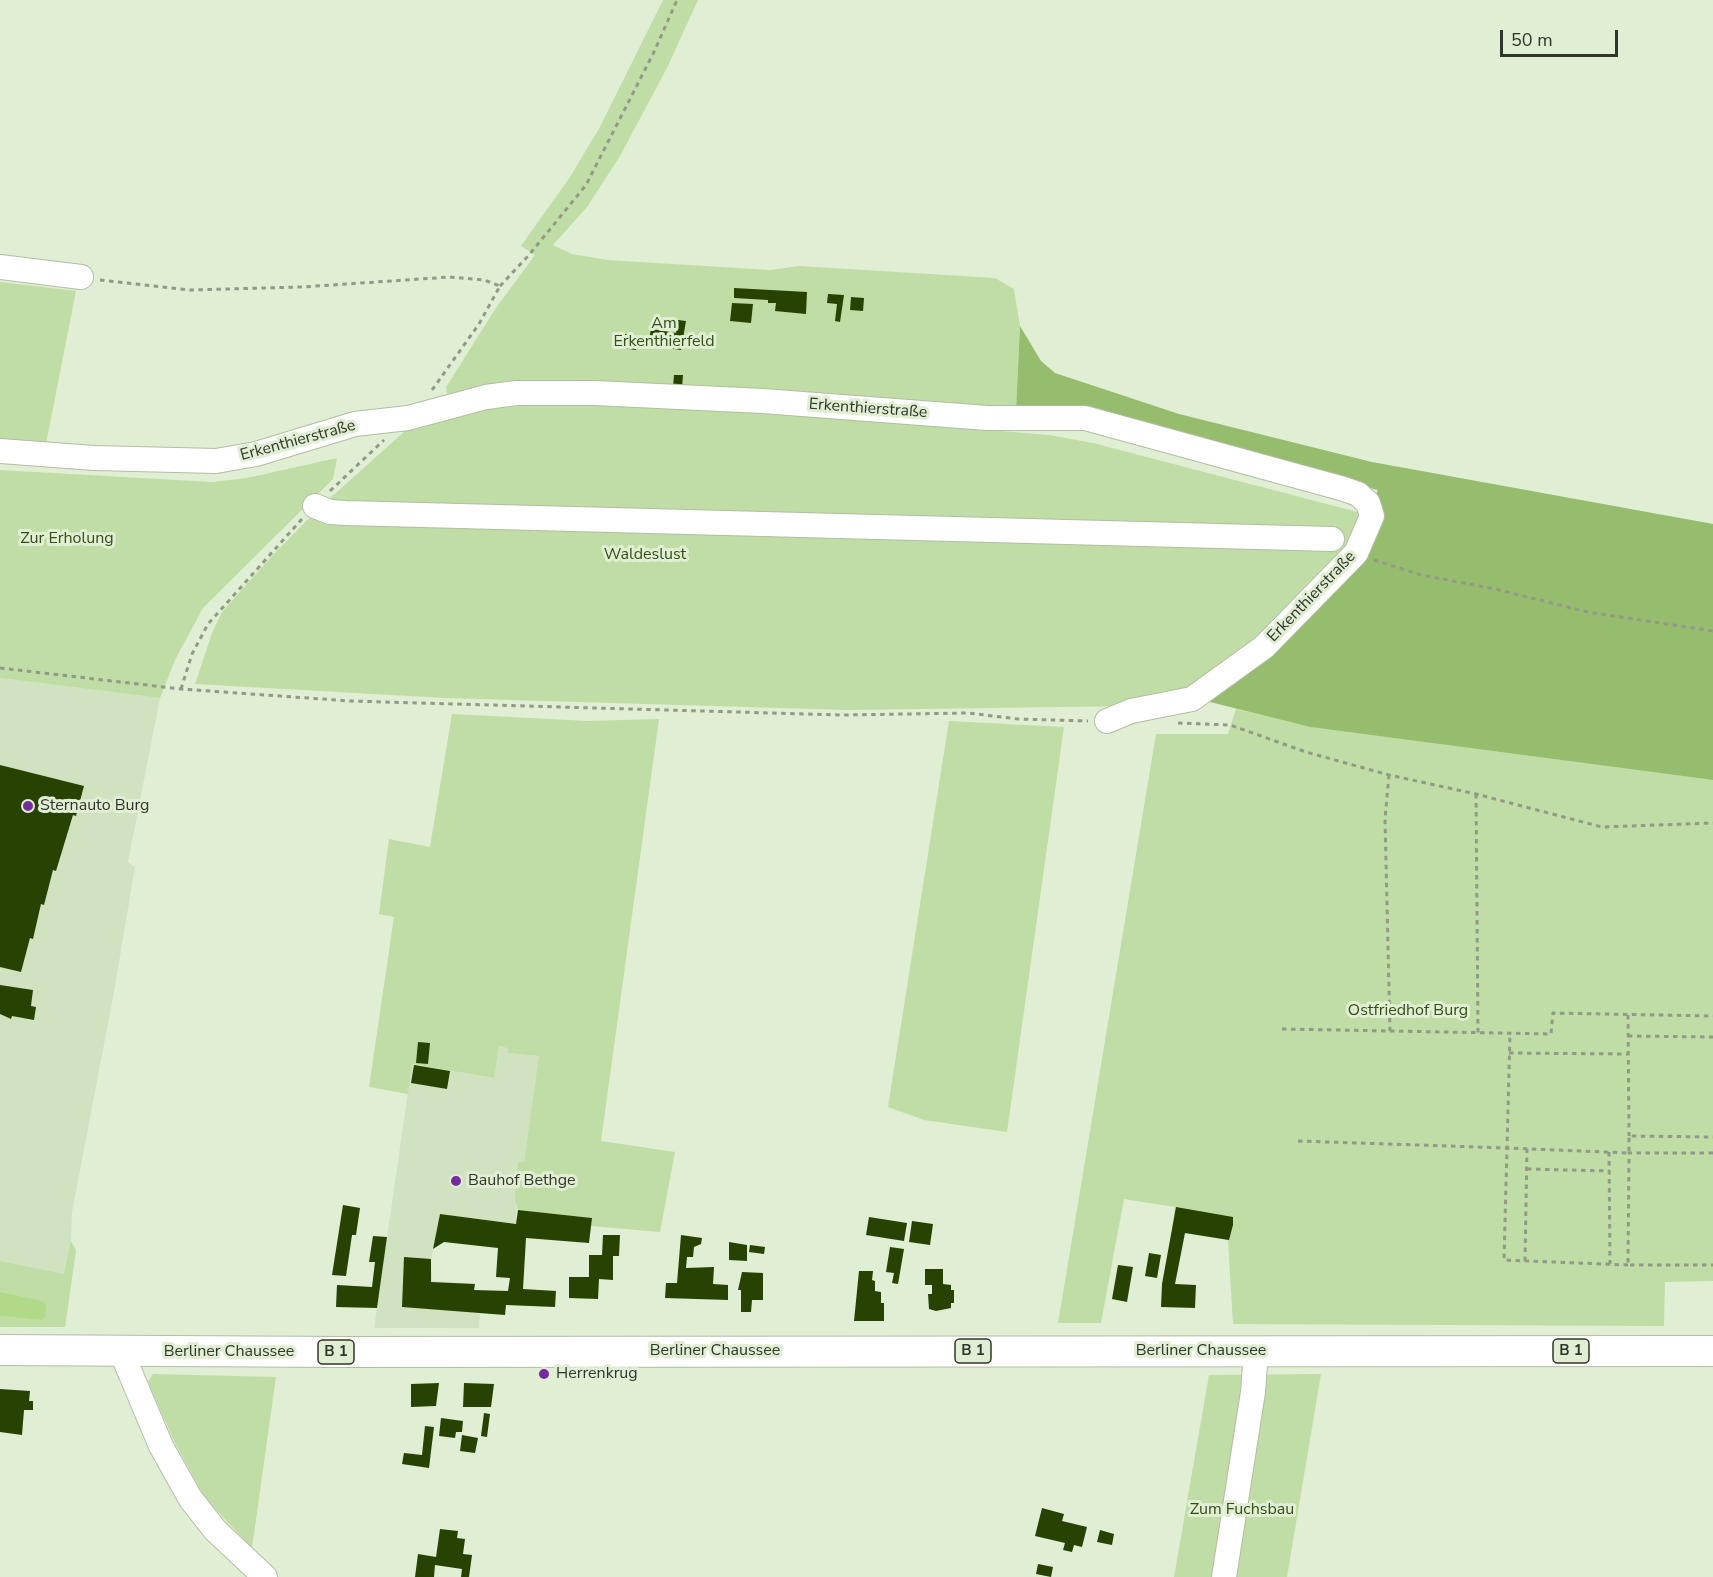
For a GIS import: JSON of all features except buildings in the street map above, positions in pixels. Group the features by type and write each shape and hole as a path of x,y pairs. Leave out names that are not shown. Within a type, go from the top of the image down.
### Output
{"main road":[{"name":"Berliner Chaussee","path":"0,1350 1713,1351"}],"street":[{"path":"0,267 81,277"},
{"name":"Erkenthierstraße","path":"0,451 94,458 216,460 256,454 320,437 355,424 408,418 486,398 548,392 763,401 987,418 1085,418 1358,494 1368,503 1372,516 1356,553 1263,647 1192,699 1131,711 1107,721"},
{"path":"315,506 330,512 346,513 1332,539"},
{"path":"122,1351 162,1446 190,1498 215,1530 265,1577"},
{"path":"1224,1577 1253,1392 1256,1351"}],"path":[{"path":"429,394 480,324 500,286 529,255 586,185 620,122 677,0"},
{"path":"81,277 190,290 302,287 450,277 484,280 500,286"},
{"path":"181,689 192,654 208,624 315,506 408,418"},
{"path":"1356,553 1421,575 1495,589 1588,612 1713,631"},
{"path":"0,668 181,689 350,701 832,715 968,713 1018,719 1107,721"},
{"path":"1174,723 1230,725 1306,752 1389,776 1476,794 1602,827 1713,823"},
{"path":"1389,776 1385,819 1390,1031"},
{"path":"1476,794 1478,1033"},
{"path":"1282,1029 1551,1034 1553,1013 1713,1016"},
{"path":"1628,1014 1628,1265"},
{"path":"1510,1033 1504,1260 1628,1265 1713,1265"},
{"path":"1628,1036 1713,1037"},
{"path":"1509,1053 1629,1054"},
{"path":"1629,1136 1713,1137"},
{"path":"1298,1141 1629,1153 1713,1153"},
{"path":"1525,1261 1527,1149"},
{"path":"1609,1152 1610,1264"},
{"path":"1527,1169 1609,1171"}],"shaded area":[{"path":"1020,326 1041,361 1055,373 1179,414 1372,462 1713,524 1713,780 1310,727 1190,697 1245,655 1350,545 1378,490 1181,441 1016,410"},
{"path":"0,678 160,698 128,862 135,867 114,992 72,1212 71,1241 76,1250 65,1327 0,1327"},
{"name":"Bauhof Bethge","path":"499,1046 507,1048 508,1053 540,1056 524,1162 518,1163 516,1224 440,1214 431,1261 432,1281 475,1284 472,1313 480,1314 479,1328 374,1328 412,1064 493,1078"},
{"path":"0,1292 43,1301 46,1305 45,1317 42,1320 0,1316"}],"green space":[{"name":"Am Erkenthierfeld","path":"663,0 698,0 668,66 620,156 587,207 553,245 572,254 607,260 770,270 799,266 995,278 1014,289 1020,326 1016,410 448,398 446,387 496,308 535,255 521,246 570,177 600,127"},
{"path":"0,282 76,291 45,449 0,445"},
{"name":"Waldeslust","path":"528,405 637,406 807,415 1049,435 1093,443 1365,514 1361,526 1328,575 1190,697 1132,706 847,710 445,698 195,684 212,633 222,612 319,508 405,431 420,422 464,412"},
{"name":"Zur Erholung","path":"337,458 333,479 203,608 175,660 160,698 0,678 0,470 212,482 247,478"},
{"name":"Ostfriedhof Burg","path":"1236,709 1310,727 1713,780 1713,1281 1665,1282 1664,1326 1233,1324 1228,1240 1172,1231 1175,1207 1124,1199 1101,1323 1058,1323 1156,734 1228,734"},
{"path":"452,714 588,721 659,719 601,1141 675,1152 660,1232 591,1226 592,1218 518,1210 515,1199 518,1162 524,1162 539,1056 508,1053 507,1048 499,1046 494,1078 412,1064 408,1094 369,1087 394,917 379,914 389,839 430,847"},
{"path":"949,721 1064,727 1007,1132 924,1120 888,1107"},
{"path":"71,1241 76,1250 65,1327 0,1327 0,1316 42,1320 43,1301 0,1292 0,1261 64,1274"},
{"path":"153,1374 276,1377 252,1548 205,1498 174,1441 148,1382"},
{"name":"Zum Fuchsbau","path":"1321,1374 1287,1577 1174,1577 1209,1375"}],"place":[{"name":"Sternauto Burg","path":"28,806"},
{"name":"Bauhof Bethge","path":"456,1181"},
{"name":"Herrenkrug","path":"544,1374"}]}
